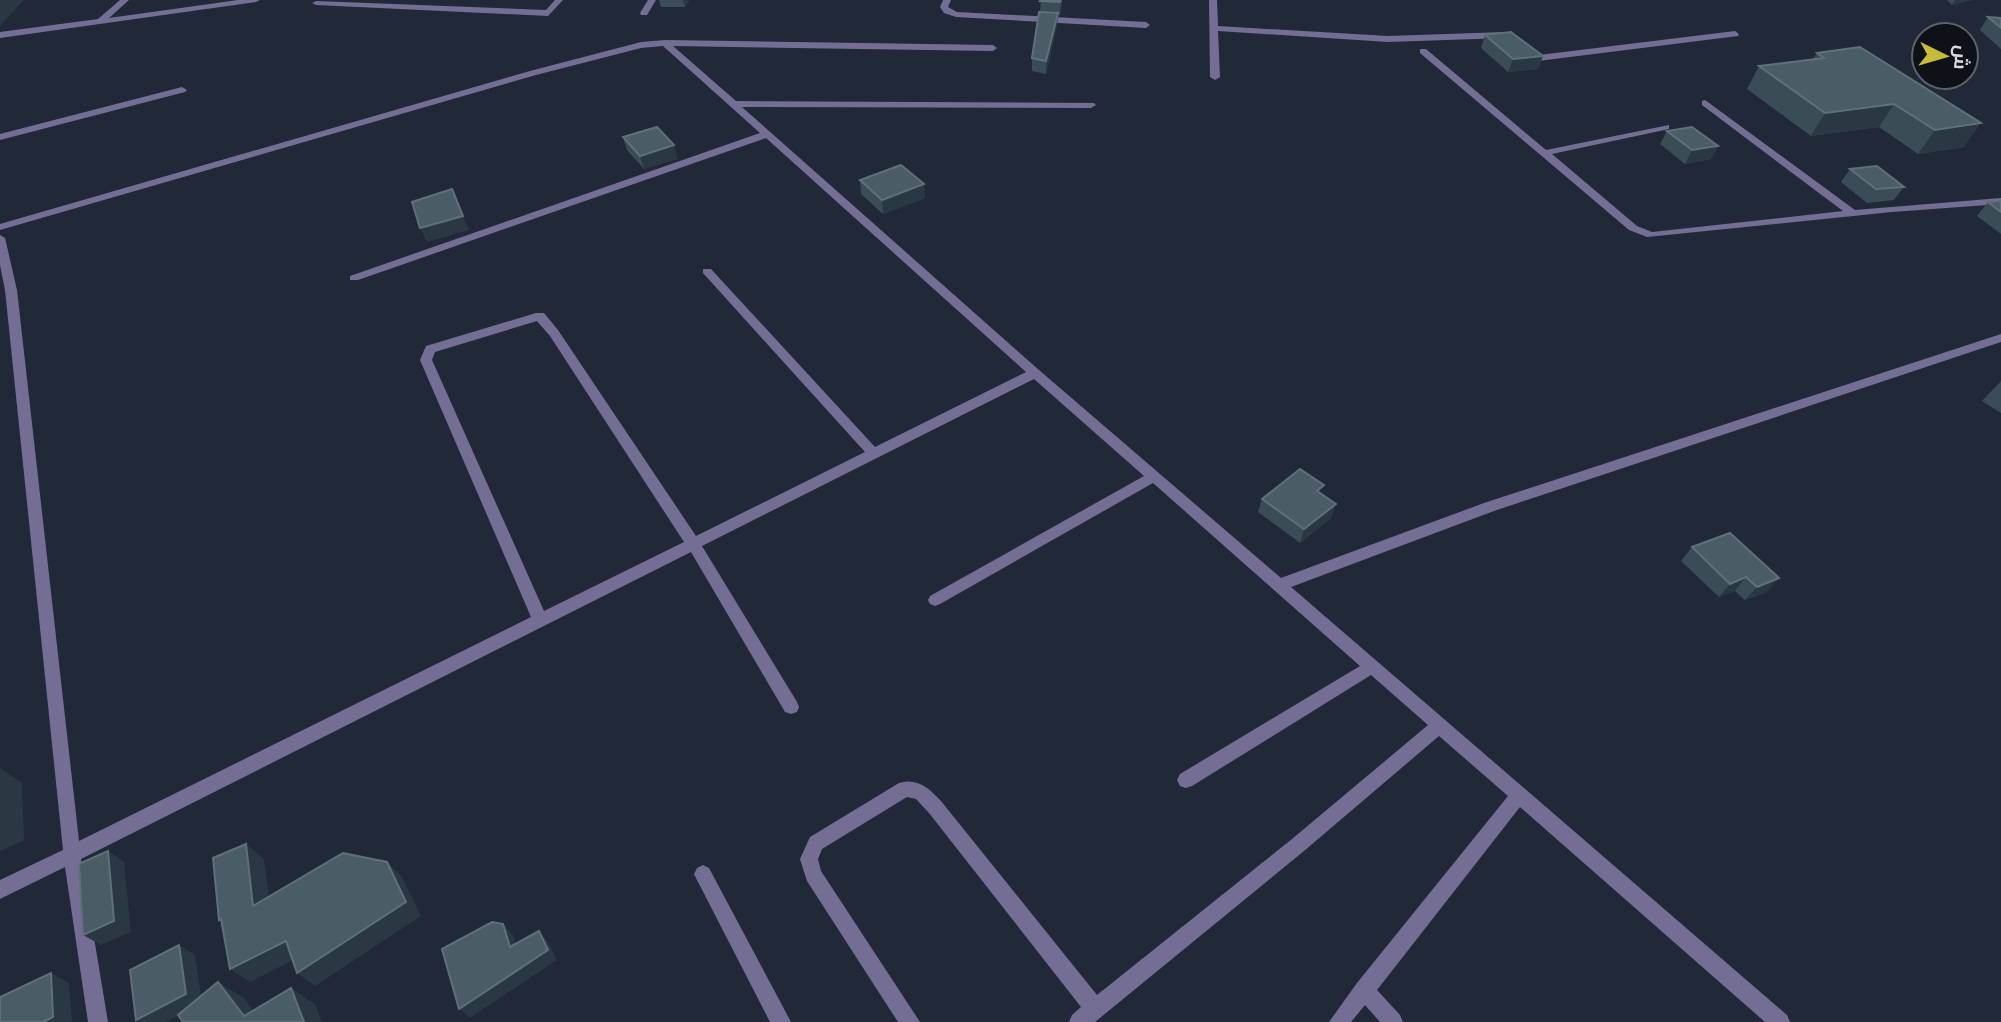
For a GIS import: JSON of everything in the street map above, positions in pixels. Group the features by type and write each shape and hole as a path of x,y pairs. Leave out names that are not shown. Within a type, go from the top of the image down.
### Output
{"street":[{"path":"102,19 125,0"},
{"path":"0,35 256,0"},
{"path":"316,3 548,13 559,0"},
{"path":"644,12 652,0"},
{"path":"947,0 944,6 947,11 956,14 1146,25"},
{"path":"1213,0 1215,77"},
{"path":"1213,28 1388,38 1494,34 1512,38"},
{"path":"1520,47 1528,55 1538,58 1735,34"},
{"path":"665,43 1153,477 1780,1022"},
{"path":"0,227 533,73 641,46 665,43 993,48"},
{"path":"1423,51 1633,228 1651,235 2001,201"},
{"path":"0,138 182,90"},
{"path":"1705,103 1852,214"},
{"path":"735,104 1091,105"},
{"path":"1544,153 1665,127"},
{"path":"354,278 768,134"},
{"path":"0,238 11,290 72,855 98,1022"},
{"path":"707,271 873,453"},
{"path":"540,620 426,360 430,349 532,317 544,318 693,543 791,707"},
{"path":"1279,585 1489,507 2001,338"},
{"path":"0,890 1035,373"},
{"path":"935,600 1153,477"},
{"path":"1186,780 1373,666"},
{"path":"1079,1022 1298,845 1440,724"},
{"path":"910,1022 813,875 809,859 816,843 905,789 921,792 935,807 1096,1009"},
{"path":"1339,1022 1520,794"},
{"path":"703,874 781,1022"},
{"path":"1364,990 1394,1022"}],"building":[{"path":"1039,12 1058,13 1046,61 1032,58"},
{"path":"1988,17 2001,18 2001,28"},
{"path":"1511,32 1543,56 1513,59 1485,35"},
{"path":"1860,47 1910,78 1910,91 1930,91 1981,123 1935,130 1894,104 1825,113 1759,66 1824,58 1817,53"},
{"path":"657,127 674,145 640,156 623,137"},
{"path":"1692,127 1718,146 1692,150 1667,131"},
{"path":"901,165 924,184 882,200 860,180"},
{"path":"1877,166 1904,187 1876,189 1850,169"},
{"path":"452,189 463,216 420,228 412,202"},
{"path":"2001,201 2001,212 1988,202"},
{"path":"1300,469 1324,485 1317,491 1336,504 1304,529 1262,499"},
{"path":"1730,533 1779,578 1757,587 1746,577 1730,584 1692,547"},
{"path":"246,844 253,906 343,853 387,862 406,902 297,973 286,941 230,969 221,919 219,920 213,858"},
{"path":"108,851 114,921 83,935 79,864"},
{"path":"492,922 503,924 510,947 539,931 548,950 459,1009 442,949"},
{"path":"179,945 186,994 136,1020 130,970"},
{"path":"51,973 53,1017 43,1022 0,1022 0,997"},
{"path":"218,982 244,1016 291,988 304,1022 183,1022 178,1015"}]}
